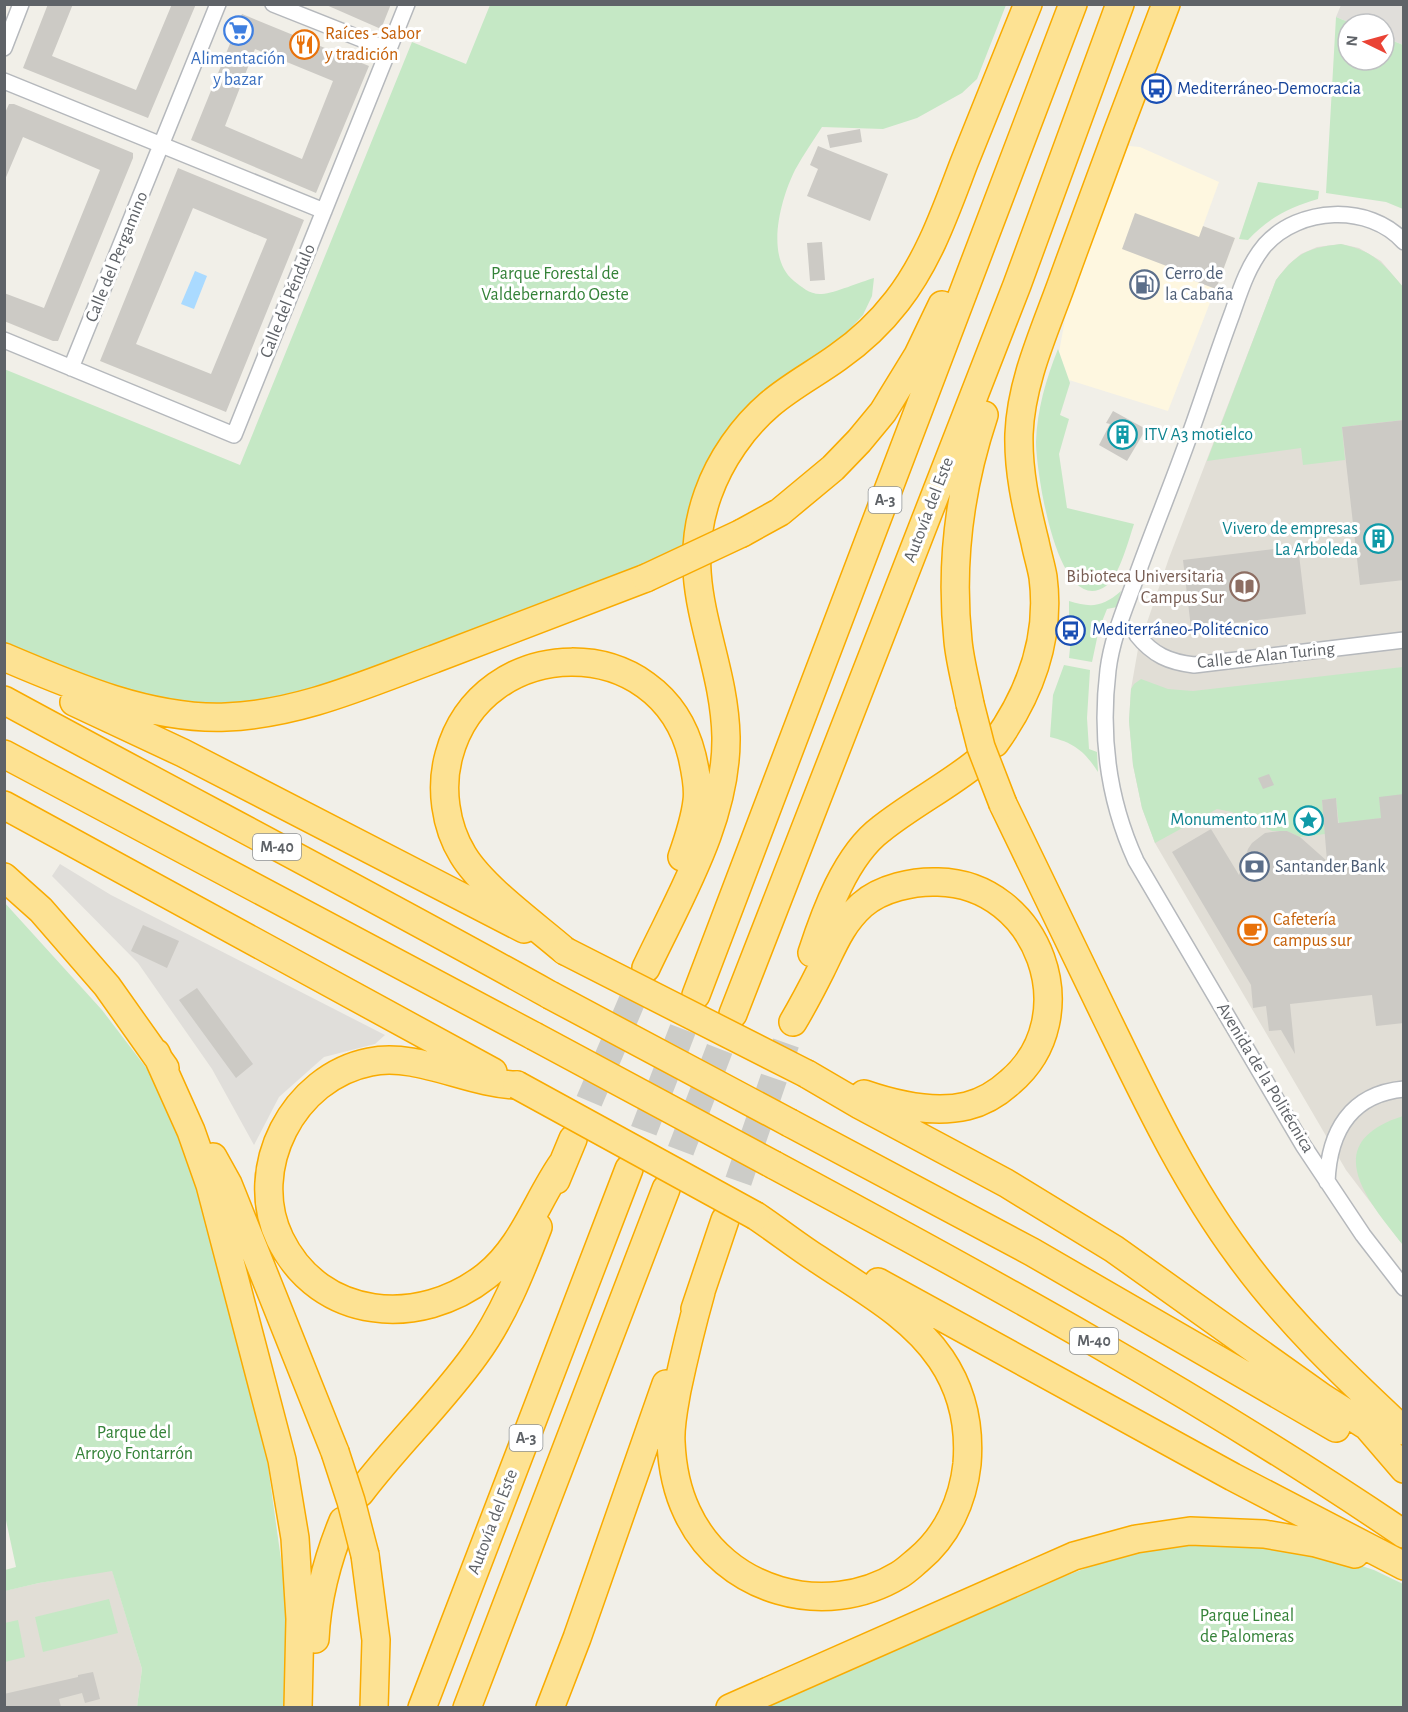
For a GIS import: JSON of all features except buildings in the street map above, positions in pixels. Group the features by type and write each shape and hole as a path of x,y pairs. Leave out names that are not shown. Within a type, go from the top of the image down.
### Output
{"highway":[{"path":"565,951 479,876 462,855 450,827 445,803 446,765 455,738 469,714 484,696 503,681 542,665 580,662 626,673 645,683 663,698 677,718 688,741 695,769 697,800 684,850 665,903 646,968 715,814 725,762 724,710 705,627 696,570 697,544 708,493 722,462 747,428 770,404 839,356 878,325 913,279 937,231 1028,4"},
{"path":"4,657 107,698 149,708 225,717 274,712 334,697 646,578 742,533 780,512 833,468 859,441 883,412 912,364 948,293 1057,4"},
{"name":"A-3","path":"696,995 1073,4"},
{"name":"Autovía del Este","path":"733,1014 1017,285 1120,4"},
{"path":"995,743 1013,718 1029,686 1040,651 1042,630 1043,577 1023,490 1020,461 1021,406 1114,139 1166,4"},
{"path":"1017,285 1005,351 974,446 958,527 955,584 958,642 981,747 1004,804 1134,1074 1173,1151 1208,1210 1240,1257 1289,1316 1348,1379 1404,1431"},
{"path":"4,670 183,753 807,1074 1006,1183 1114,1249 1323,1398 1368,1426 1404,1469"},
{"name":"M-40","path":"4,700 1032,1252 1305,1408 1404,1469"},
{"name":"M-40","path":"4,754 954,1262 1109,1350 1318,1478 1404,1534"},
{"path":"807,1074 874,1098 943,1109 968,1106 989,1098 1019,1075 1039,1049 1046,1026 1049,1000 1045,967 1034,940 1012,912 990,896 968,886 948,882 922,881 894,887 863,904 839,931 790,1033 799,990 821,927 837,887 858,854 879,830 976,763"},
{"path":"4,805 1233,1477 1404,1566"},
{"path":"4,877 41,910 107,986 156,1053 228,1184 335,1452 351,1501 365,1555 375,1640 374,1707"},
{"path":"156,1053 191,1131 210,1185 282,1461 295,1538 300,1619 298,1707"},
{"path":"360,1493 380,1466 447,1391 476,1354 501,1313 527,1257 568,1151 522,1232 506,1255 487,1275 465,1290 440,1302 392,1311 369,1308 328,1292 308,1276 292,1258 280,1239 269,1197 270,1174 282,1128 297,1106 312,1090 330,1078 369,1062 392,1060 443,1069 501,1085 517,1085"},
{"name":"Autovía del Este","path":"422,1707 629,1169"},
{"name":"A-3","path":"467,1707 666,1189"},
{"path":"701,1292 684,1356 672,1417 671,1441 678,1491 687,1514 703,1539 722,1560 742,1576 773,1590 813,1598 846,1595 877,1586 900,1574 925,1554 944,1531 959,1500 966,1474 969,1444 966,1416 957,1389 942,1360 919,1330 856,1283 756,1216"},
{"path":"549,1707 577,1638 725,1220"},
{"path":"311,1707 316,1614 321,1584 330,1552 343,1521"},
{"path":"730,1707 1074,1556 1136,1539 1190,1531 1264,1534 1316,1543 1354,1554 1404,1574"}],"street":[{"name":"Calle del Pergamino","path":"71,368 218,4"},
{"path":"273,4 389,50"},
{"name":"Calle del Péndulo","path":"71,368 234,435 407,4"},
{"path":"4,48 15,8"},
{"path":"4,81 324,211"},
{"name":"Avenida de la Politécnica","path":"1404,242 1384,227 1343,214 1309,219 1282,231 1266,244 1255,259 1245,279 1118,626 1111,651 1105,703 1107,762 1113,797 1126,840 1136,861 1303,1145 1363,1235 1404,1288"},
{"path":"4,340 71,368"},
{"name":"Calle de Alan Turing","path":"1137,635 1152,652 1180,664 1194,665 1404,640"},
{"path":"1327,1182 1332,1145 1337,1131 1348,1115 1374,1096 1390,1090 1404,1089"}],"shaded area":[{"path":"1341,5 1403,5 1403,45 1396,42 1396,12 1338,12"},
{"name":"Cerro de la Cabaña","path":"1129,146 1140,147 1219,182 1203,226 1235,238 1168,411 1069,380 1059,352 1073,277 1113,166"},
{"path":"1341,244 1359,248 1381,261 1403,287 1403,1245 1346,1170 1155,843 1142,808 1133,765 1129,721 1131,689 1138,649 1169,558 1276,280 1301,254 1317,247"},
{"path":"60,864 111,895 385,1035 375,1044 324,1057 279,1097 254,1145 212,1069 138,963 52,876"},
{"path":"112,1570 142,1669 137,1707 5,1707 4,1591"}],"green space":[{"name":"Parque Forestal de Valdebernardo Oeste","path":"490,5 1006,5 977,79 962,93 917,118 883,129 822,127 801,159 785,196 778,227 777,243 785,270 803,288 818,294 834,292 874,278 872,296 863,315 843,336 763,393 685,548 362,673 298,693 266,700 233,704 199,704 148,697 100,684 5,647 4,369 240,465 412,42 466,64"},
{"path":"1336,17 1336,72 1396,72 1396,42 1403,45 1403,209 1386,202 1326,193"},
{"path":"1258,182 1319,191 1318,199 1280,214 1263,225 1248,240 1239,239"},
{"path":"1341,244 1369,254 1403,287 1403,420 1342,427 1345,460 1303,465 1301,448 1207,461 1276,280 1304,253"},
{"path":"1058,349 1070,383 1060,415 1069,419 1059,454 1067,508 1134,524 1123,557 1111,581 1106,586 1089,591 1074,582 1062,562 1045,508 1040,481 1036,442 1040,406"},
{"path":"1121,591 1117,607 1107,609 1099,629 1092,662 1069,658 1071,638 1075,638 1076,624 1069,622 1069,601 1096,605"},
{"path":"1064,665 1090,670 1087,718 1089,749 1097,752 1098,772 1078,749 1050,737 1053,695"},
{"path":"1403,667 1403,794 1381,818 1339,825 1336,798 1322,800 1325,834 1300,837 1287,831 1272,831 1232,812 1217,809 1155,843 1142,808 1133,765 1129,721 1131,689 1141,679 1168,689 1193,691"},
{"name":"Parque del Arroyo Fontarrón","path":"4,902 102,1010 154,1078 188,1154 261,1416 289,1617 286,1707 137,1707 142,1669 112,1571 5,1591 5,1570 16,1567 4,1511"},
{"path":"1404,1116 1403,1245 1365,1192 1358,1174 1356,1157 1362,1141 1377,1127"},
{"name":"Parque Lineal de Palomeras","path":"1245,1543 1334,1557 1374,1570 1403,1584 1403,1707 765,1708 1099,1563 1161,1548"},
{"path":"109,1599 118,1633 43,1652 35,1617"},
{"path":"18,1620 25,1657 5,1662 5,1623"}],"water":[{"path":"195,271 207,276 194,309 181,304"}],"tunnel":[{"path":"573,1139 646,968"},
{"path":"629,1169 696,995"},
{"path":"666,1189 733,1014"},
{"path":"725,1220 786,1043"}],"place":[{"name":"Alimentación y bazar","path":"238,30"},
{"name":"Raíces - Sabor y tradición","path":"304,44"},
{"name":"Mediterráneo-Democracia","path":"1156,89"},
{"name":"Cerro de la Cabaña","path":"1144,284"},
{"name":"ITV A3 motielco","path":"1123,435"},
{"name":"Vivero de empresas La Arboleda","path":"1379,539"},
{"name":"Bibioteca Universitaria Campus Sur","path":"1245,587"},
{"name":"Mediterráneo-Politécnico","path":"1071,630"},
{"name":"Monumento 11M","path":"1308,820"},
{"name":"Santander Bank","path":"1254,867"},
{"name":"Cafetería campus sur","path":"1252,930"}]}
